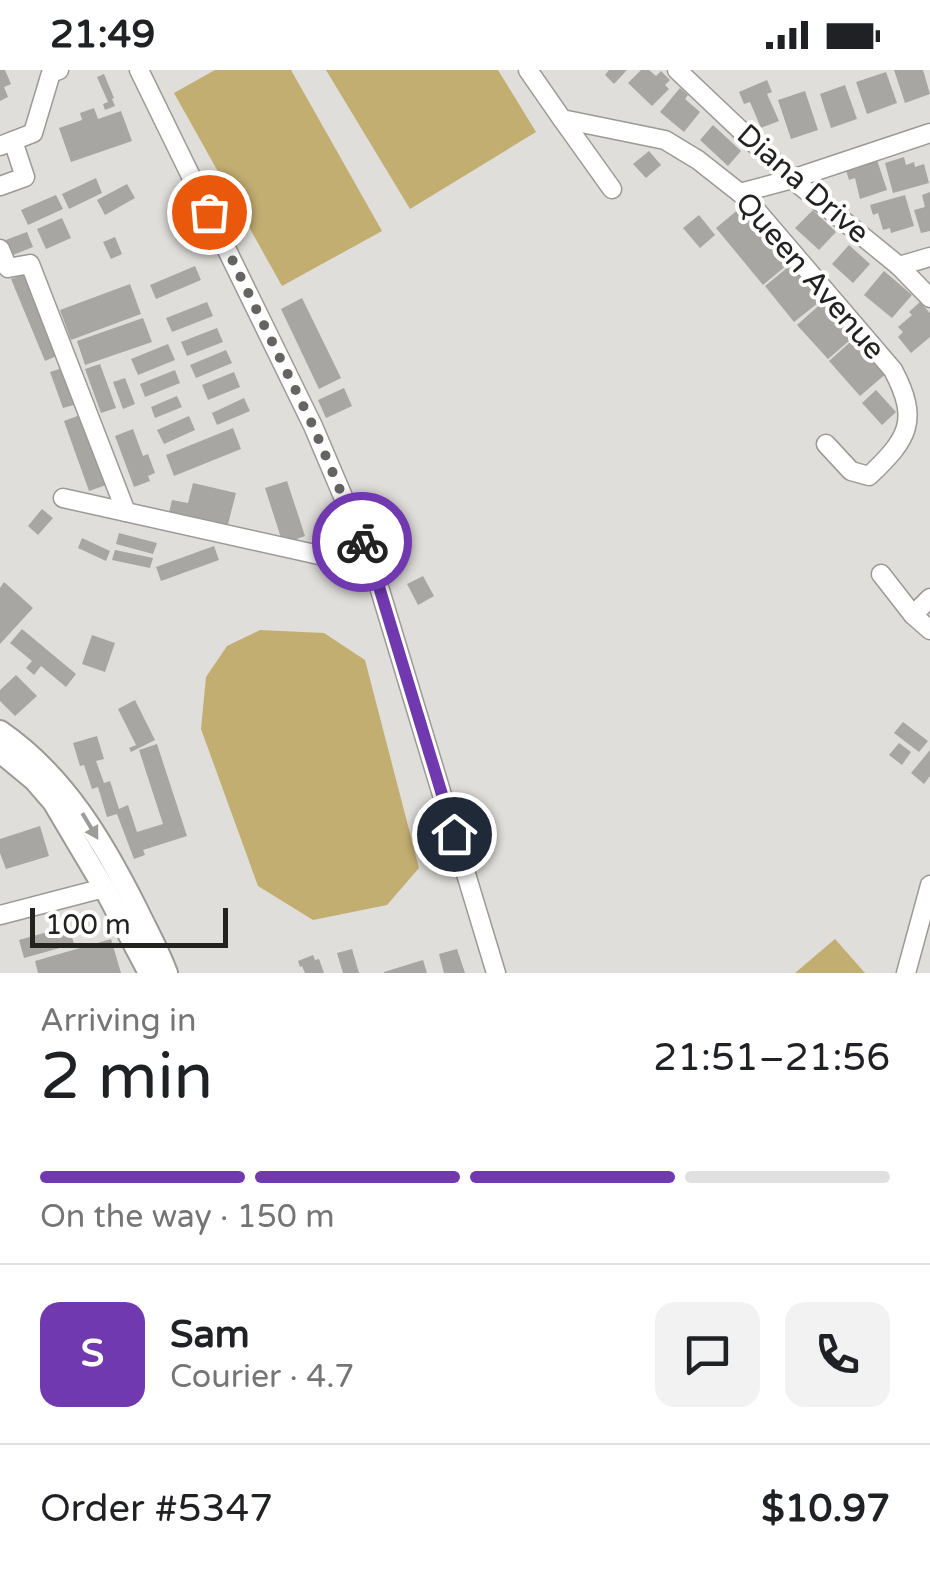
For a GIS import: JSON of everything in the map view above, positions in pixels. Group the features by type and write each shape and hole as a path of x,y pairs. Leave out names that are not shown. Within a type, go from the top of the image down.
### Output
{"main road":[{"path":"0,731 42,765 79,808 124,884 167,973"},
{"path":"0,752 53,802 149,973"}],"street":[{"path":"0,186 24,177 6,143 33,133 51,73 59,70"},
{"path":"139,70 313,426 373,567 496,973"},
{"path":"528,70 612,189"},
{"name":"Diana Drive","path":"677,70 792,179 899,266 930,298"},
{"name":"Queen Avenue","path":"562,119 665,140 698,160 740,193 893,370 907,396 907,431 893,453 869,476 851,471 826,444"},
{"path":"740,193 930,133"},
{"path":"0,249 8,268 30,264 126,512"},
{"path":"899,266 930,257"},
{"path":"63,498 373,567"},
{"path":"881,574 930,630"},
{"path":"913,615 930,598"},
{"path":"906,973 930,885"},
{"path":"0,915 104,888"}],"shaded area":[{"path":"215,70 291,70 382,231 282,286 174,93"},
{"path":"326,70 498,70 536,132 410,209"},
{"path":"260,630 324,633 365,660 419,868 387,905 313,920 258,886 201,729 206,677 227,646"},
{"path":"835,939 865,973 795,973"}],"building":[{"path":"0,70 5,70 11,84 4,87 8,97 0,101"},
{"path":"609,70 627,70 614,84 605,75"},
{"path":"641,70 656,76 661,71 670,80 665,85 669,89 652,106 628,83"},
{"path":"894,70 923,70 930,94 905,103"},
{"path":"886,72 897,103 867,114 856,82"},
{"path":"104,74 115,106 105,110 103,104 108,102 97,77"},
{"path":"767,80 772,92 767,94 779,121 761,128 750,102 744,104 739,92"},
{"path":"845,85 857,119 831,128 820,94"},
{"path":"680,88 688,95 685,99 700,112 684,132 660,112"},
{"path":"805,91 818,130 791,139 778,100"},
{"path":"94,108 98,119 121,111 132,141 71,162 59,128 82,120 80,113"},
{"path":"713,125 741,151 728,166 700,140"},
{"path":"649,151 661,165 646,178 633,164"},
{"path":"904,157 906,165 924,164 929,183 893,193 885,163"},
{"path":"877,160 887,190 860,199 855,178 849,180 846,170"},
{"path":"96,178 102,193 69,209 62,194"},
{"path":"127,184 135,198 105,215 97,200"},
{"path":"930,192 930,231 921,233 914,210 925,207 922,195"},
{"path":"56,195 63,209 28,225 21,210"},
{"path":"905,195 914,226 891,233 890,228 883,230 878,213 873,215 870,205"},
{"path":"746,203 793,260 763,285 716,228"},
{"path":"813,210 836,232 819,250 795,228"},
{"path":"699,215 715,235 700,248 683,228"},
{"path":"62,218 71,238 46,249 37,229"},
{"path":"27,232 33,247 8,257 3,241"},
{"path":"115,237 122,254 111,259 103,242"},
{"path":"849,245 870,264 853,283 832,264"},
{"path":"793,263 823,299 794,322 765,286"},
{"path":"195,266 201,280 156,299 150,285"},
{"path":"884,271 912,295 892,318 864,295"},
{"path":"24,274 59,355 45,361 11,279"},
{"path":"130,284 141,314 71,340 60,310"},
{"path":"302,298 341,378 319,389 281,309"},
{"path":"825,300 856,335 828,359 797,325"},
{"path":"207,302 213,316 172,332 166,318"},
{"path":"920,302 930,313 930,337 911,353 898,337 903,332 898,327"},
{"path":"143,318 152,342 85,365 77,341"},
{"path":"217,328 223,342 187,356 181,342"},
{"path":"857,336 888,372 860,396 829,361"},
{"path":"168,344 175,360 138,375 131,359"},
{"path":"226,350 232,363 196,378 190,365"},
{"path":"100,364 116,408 101,413 85,369"},
{"path":"65,367 77,404 63,408 50,372"},
{"path":"175,370 180,383 145,397 140,384"},
{"path":"234,372 240,387 208,400 202,385"},
{"path":"125,378 135,404 123,409 113,382"},
{"path":"344,388 352,406 326,418 318,400"},
{"path":"876,390 896,412 882,425 862,403"},
{"path":"177,396 182,407 155,418 151,407"},
{"path":"244,398 250,411 217,425 212,413"},
{"path":"80,415 106,485 89,491 64,421"},
{"path":"189,416 195,430 164,444 157,430"},
{"path":"233,428 241,449 174,476 166,455"},
{"path":"133,429 143,456 148,454 155,473 148,476 150,481 134,487 115,436"},
{"path":"287,481 305,536 283,544 265,488"},
{"path":"193,483 236,493 226,532 168,517 172,500 188,503"},
{"path":"42,509 53,518 38,535 28,526"},
{"path":"119,533 157,543 153,554 116,544"},
{"path":"82,538 110,551 106,561 78,548"},
{"path":"214,546 219,560 161,581 156,567"},
{"path":"115,550 153,558 150,568 112,560"},
{"path":"423,576 434,596 418,605 407,584"},
{"path":"4,582 33,608 0,644 0,588"},
{"path":"22,629 76,674 66,687 41,666 34,675 26,668 32,661 10,643"},
{"path":"92,635 115,643 105,672 82,664"},
{"path":"16,675 37,696 15,716 0,701 0,690"},
{"path":"135,700 155,740 131,752 129,748 136,745 118,709"},
{"path":"903,722 928,741 919,752 894,733"},
{"path":"97,736 104,759 96,761 104,783 110,781 119,809 128,805 137,832 163,824 139,750 157,744 187,836 143,850 145,855 134,859 117,814 107,817 98,787 92,789 73,743"},
{"path":"899,743 911,752 902,765 889,755"},
{"path":"930,750 930,776 924,784 911,773"},
{"path":"40,826 49,856 6,869 0,839"},
{"path":"69,926 74,944 24,958 19,940"},
{"path":"111,939 121,973 38,973 35,961"},
{"path":"352,949 359,973 343,973 337,953"},
{"path":"457,949 465,973 444,973 439,954"},
{"path":"313,955 315,960 319,959 324,973 305,973 300,967 298,961"},
{"path":"423,960 427,973 384,973 384,972"}],"way so far":[{"path":"209,212 313,426 362,542"}],"route":[{"path":"362,542 454,834"}]}
